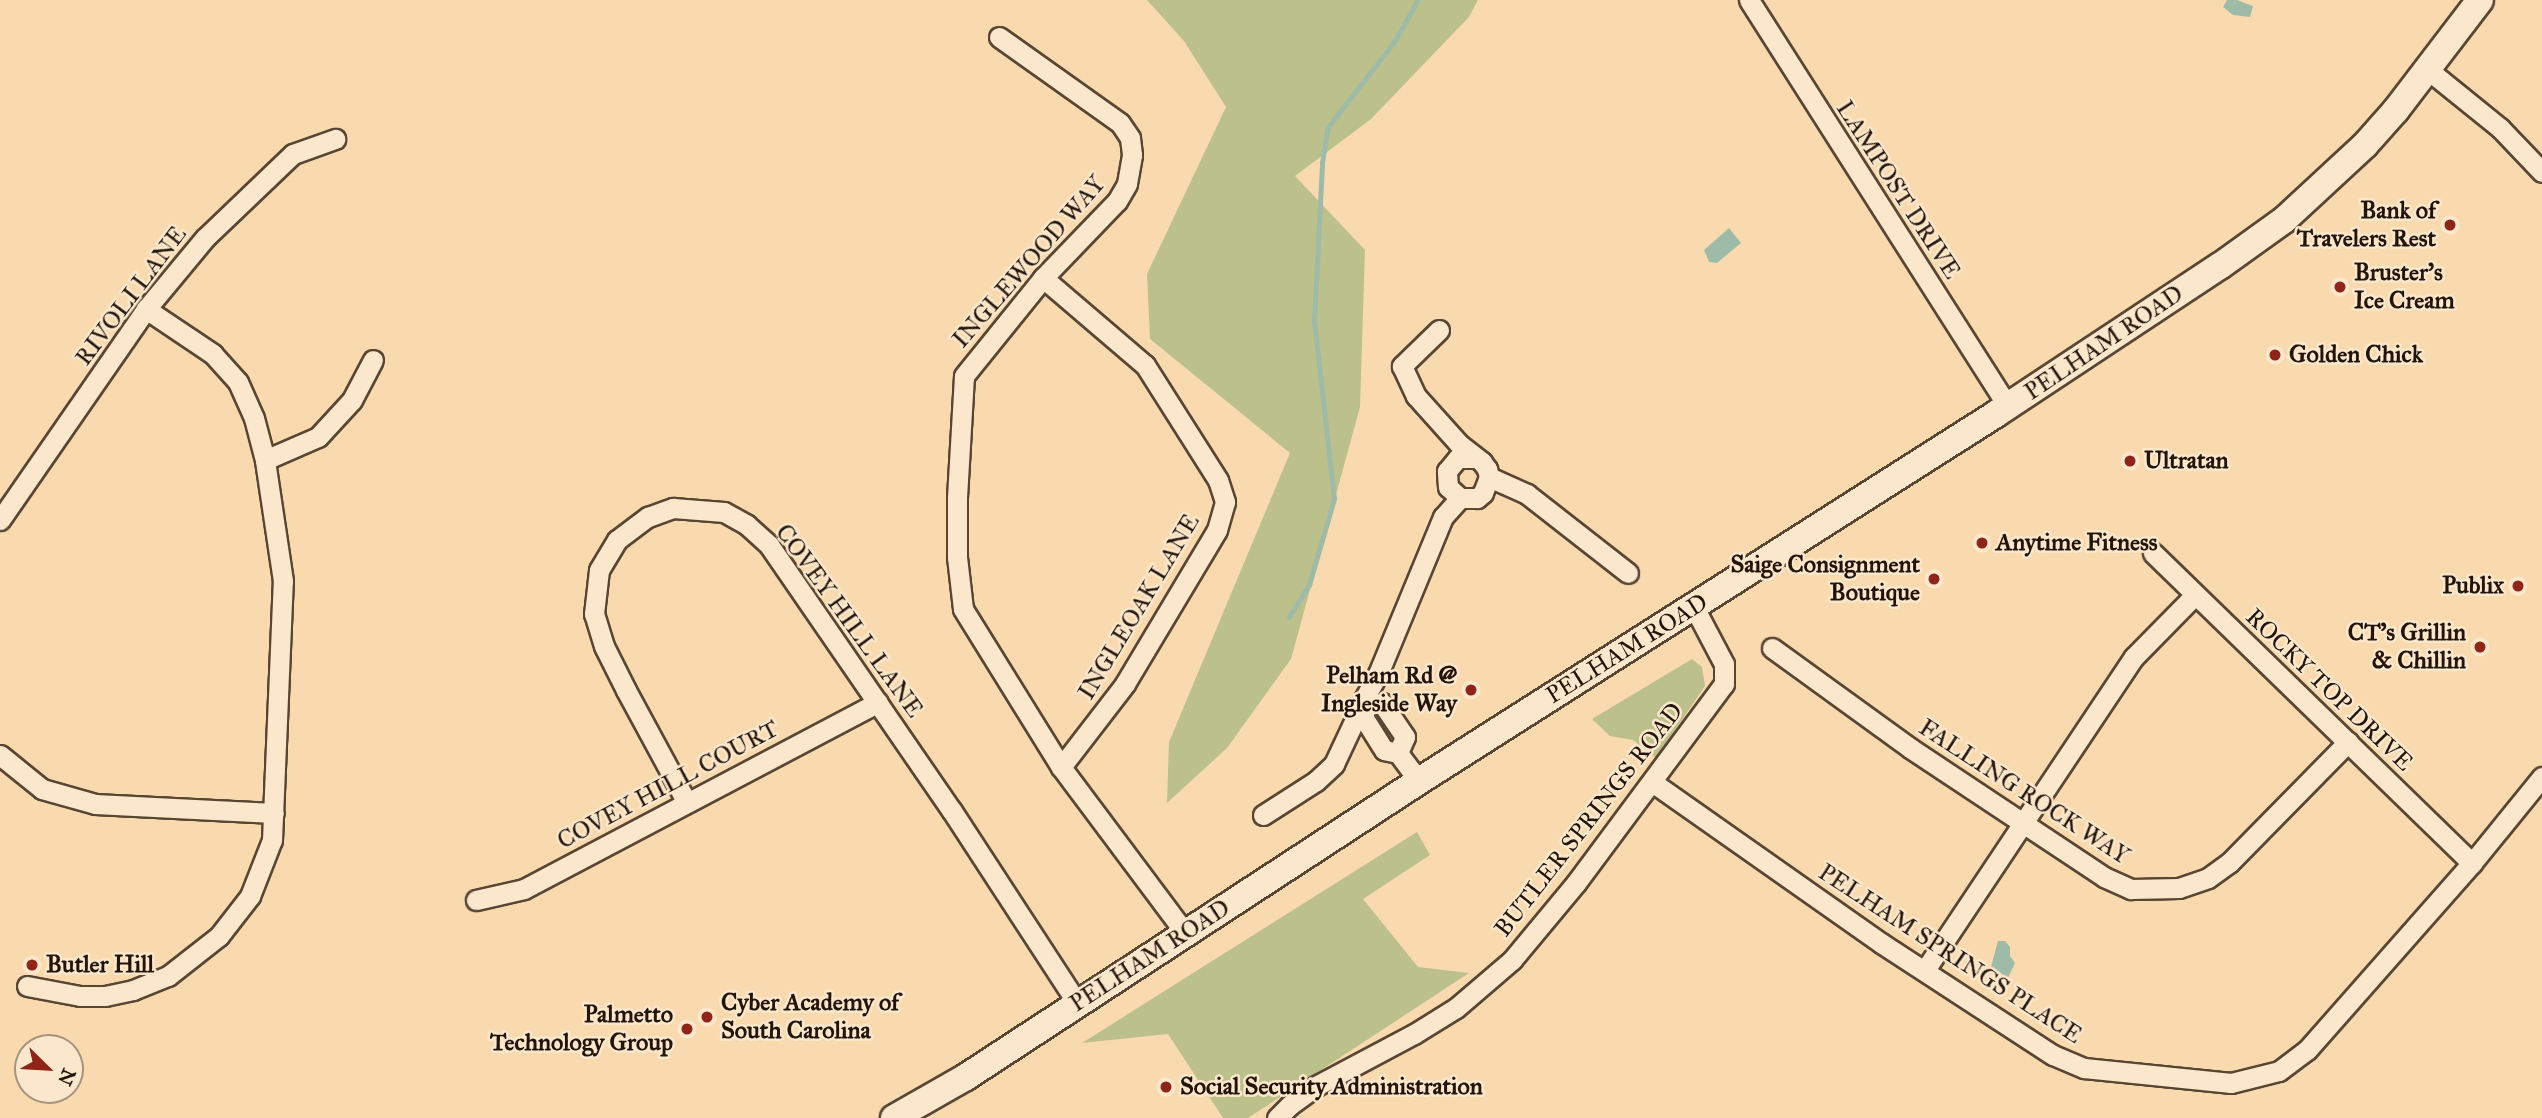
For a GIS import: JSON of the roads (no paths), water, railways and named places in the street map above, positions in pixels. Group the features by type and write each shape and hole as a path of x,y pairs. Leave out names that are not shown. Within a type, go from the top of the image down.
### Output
{"main road":[{"name":"PELHAM ROAD","path":"894,1118 966,1077 1419,781 2008,407 2284,220 2365,145 2480,0"}],"street":[{"name":"LAMPOST DRIVE","path":"1749,0 2008,407"},
{"name":"INGLEWOOD WAY","path":"999,37 1120,123 1129,138 1130,170 1117,201 1043,278 964,376 960,401 957,557 963,609 1061,767 1185,933"},
{"path":"2427,69 2500,128 2542,172"},
{"name":"RIVOLI LANE","path":"0,520 146,309 205,238 293,154 335,139"},
{"name":"INGLEOAK LANE","path":"1043,278 1145,365 1218,480 1225,502 1217,530 1125,684 1061,767"},
{"path":"27,986 80,996 105,996 168,976 197,956 219,936 250,896 272,840 283,581 265,460 254,418 238,382 214,354 146,309"},
{"path":"1439,330 1402,366 1416,396 1459,444 1482,462 1489,477 1527,494 1628,573"},
{"path":"265,460 318,437 352,400 373,360"},
{"path":"1475,458 1458,458 1447,471 1448,487 1460,498 1476,498 1483,493 1489,477"},
{"path":"1263,815 1316,781 1334,764 1366,702 1443,517 1460,498"},
{"name":"COVEY HILL LANE","path":"686,801 609,657 594,614 599,570 617,540 648,517 673,508 724,512 747,525 769,545 878,702 1077,1003"},
{"name":"ROCKY TOP DRIVE","path":"2153,553 2472,863"},
{"path":"1926,970 2134,657 2195,595"},
{"name":"BUTLER SPRINGS ROAD","path":"1277,1118 1290,1104 1316,1086 1414,1034 1482,987 1512,960 1576,883 1724,684 1724,664 1695,607"},
{"name":"FALLING ROCK WAY","path":"1772,648 1910,748 2104,877 2131,889 2179,888 2208,878 2229,863 2348,742"},
{"name":"COVEY HILL COURT","path":"476,900 524,889 686,801 878,702"},
{"path":"1366,702 1382,703 1405,737 1398,753"},
{"path":"1366,702 1362,715 1384,750 1398,753 1419,781"},
{"path":"1378,740 1398,726"},
{"path":"0,755 42,789 95,804 274,813"},
{"name":"PELHAM SPRINGS PLACE","path":"1653,782 1881,943 2053,1055 2084,1068 2231,1083 2279,1071 2307,1050 2472,863 2541,779"}],"waterway":[{"path":"1289,617 1309,585 1334,499 1314,322 1322,163 1328,127 1394,42 1418,0"}],"place":[{"name":"Bank of Travelers Rest","path":"2450,225"},
{"name":"Bruster's Ice Cream","path":"2340,287"},
{"name":"Golden Chick","path":"2275,355"},
{"name":"Ultratan","path":"2130,461"},
{"name":"Anytime Fitness","path":"1982,543"},
{"name":"Saige Consignment Boutique","path":"1934,579"},
{"name":"Publix","path":"2518,586"},
{"name":"CT's Grillin & Chillin","path":"2480,647"},
{"name":"Pelham Rd @ Ingleside Way","path":"1471,690"},
{"name":"Butler Hill","path":"32,965"},
{"name":"Cyber Academy of South Carolina","path":"707,1017"},
{"name":"Palmetto Technology Group","path":"687,1029"},
{"name":"Social Security Administration","path":"1166,1087"}]}
